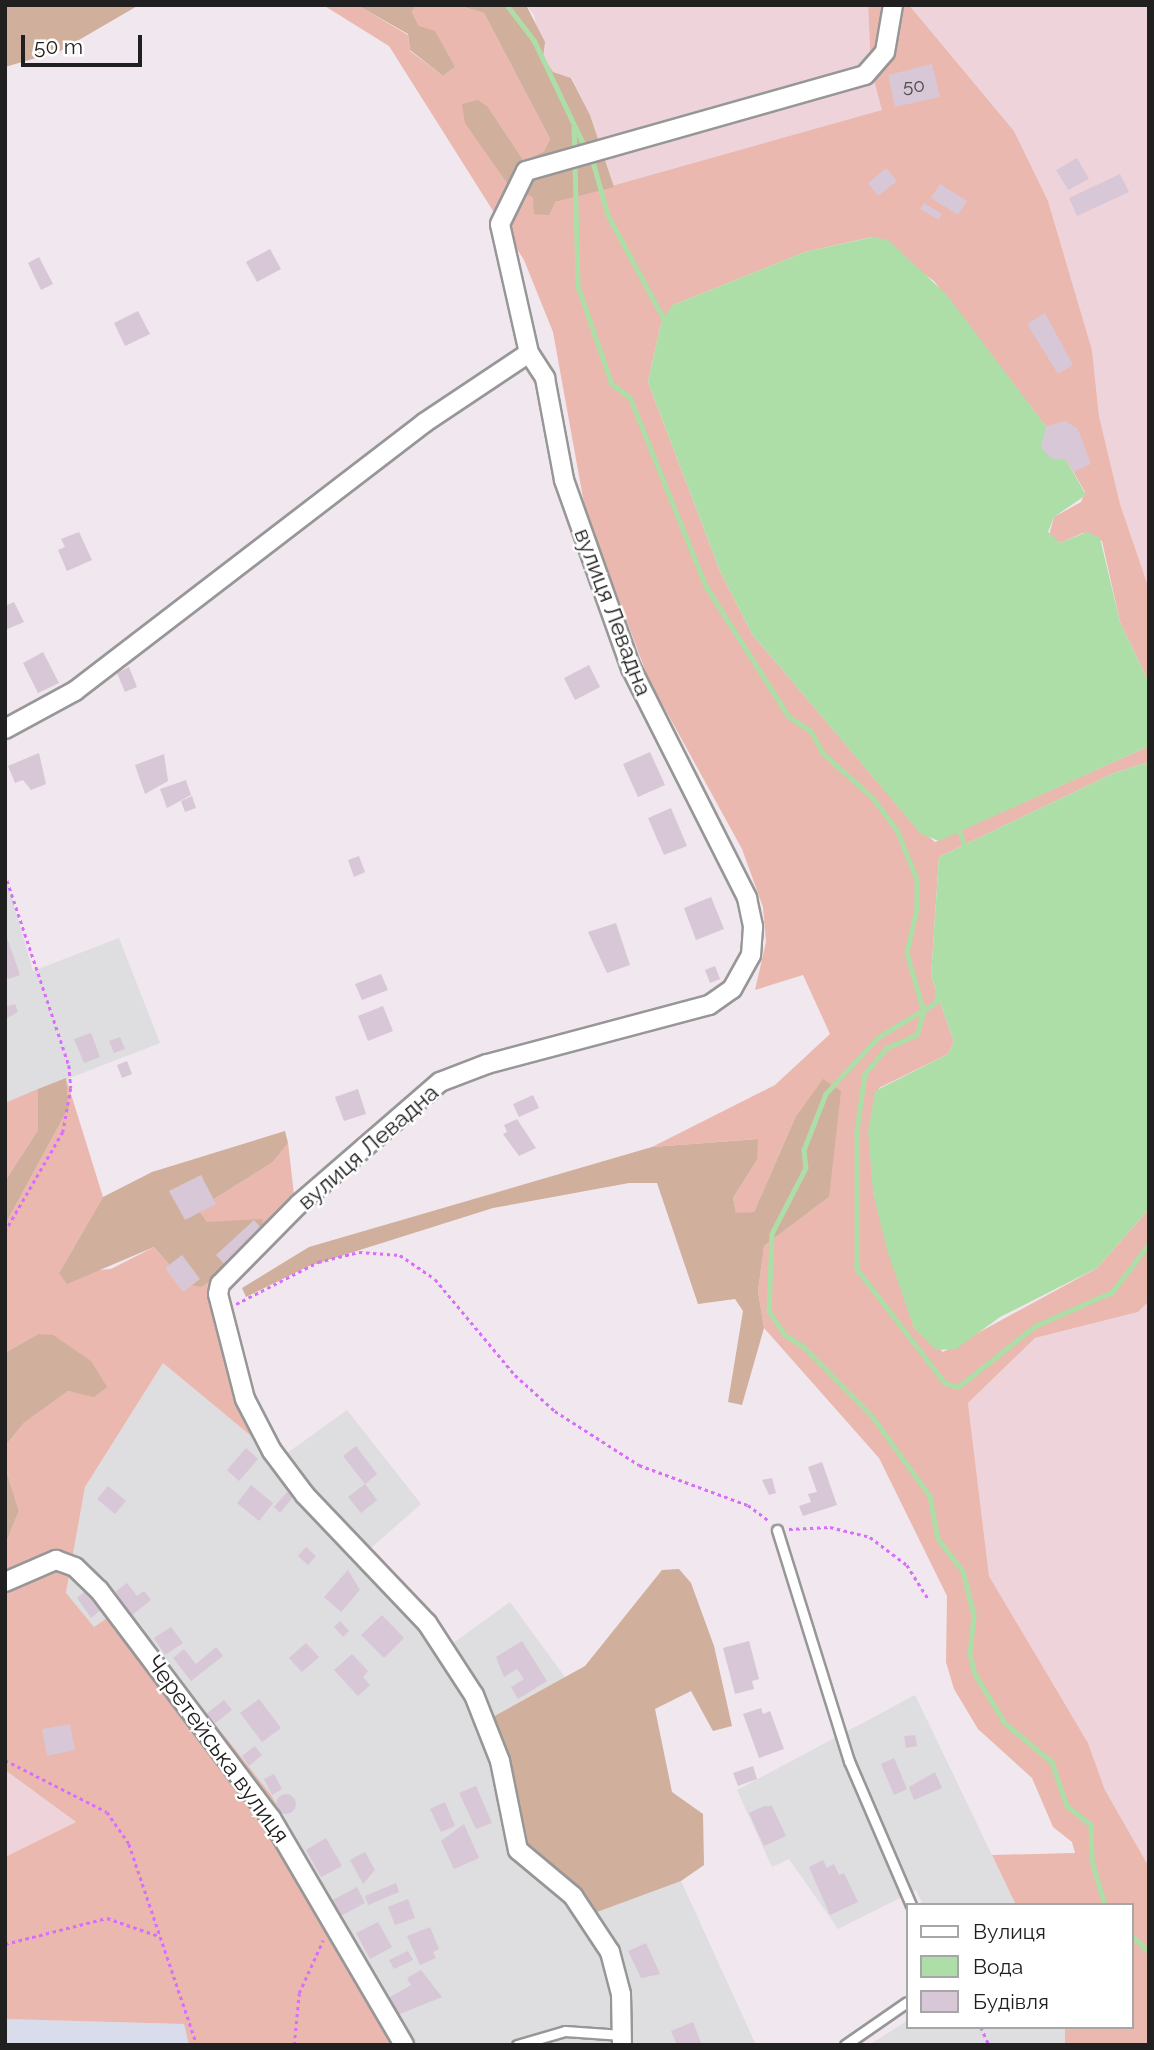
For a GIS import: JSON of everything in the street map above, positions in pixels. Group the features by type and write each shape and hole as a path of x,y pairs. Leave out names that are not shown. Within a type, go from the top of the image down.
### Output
{"street":[{"name":"вулиця Левадна","path":"622,2040 621,1994 610,1952 573,1896 518,1850 500,1761 465,1679 421,1616 277,1460 245,1399 221,1312 220,1284 311,1193 432,1087 487,1064 709,1005 732,989 751,955 747,898 631,668 564,480 545,378 529,353 500,224 526,171 556,159 608,148 865,75 884,52 893,5"},
{"path":"5,729 75,691 424,423 529,353"},
{"name":"Черетейська вулиця","path":"5,1582 51,1560 75,1567 91,1581 238,1770 404,2045"}],"lane":[{"path":"776,1530 849,1761 910,1903"},
{"path":"845,2045 906,2003"},
{"path":"517,2045 565,2031 622,2040"}],"path":[{"path":"5,874 69,1065 71,1088 63,1132 5,1232"},
{"path":"221,1312 318,1262 359,1252 400,1255 435,1279 515,1376 555,1411 667,1479 748,1505 776,1530 830,1527 870,1537 915,1574 929,1600"},
{"path":"5,1760 107,1812 129,1844 197,2045"},
{"path":"5,1944 107,1918 159,1936"},
{"path":"294,2045 302,1982 334,1926"},
{"path":"982,2029 989,2045"}],"shaded area":[{"path":"5,5 139,5 60,51 5,67"},
{"path":"323,5 357,5 408,35 410,51 443,76 455,67 419,26 412,12 416,5 457,5 484,13 550,139 544,151 524,161 488,107 507,183 533,198 555,202 882,110 871,69 868,5 909,5 1014,131 1048,201 1092,350 1099,416 1120,504 1149,589 1149,683 1120,622 1102,541 1083,533 1060,543 1049,535 1054,517 1081,502 1085,492 1051,433 934,281 872,237 805,252 673,305 661,324 648,382 720,571 752,634 913,824 935,842 1149,746 1149,762 1114,773 939,857 931,976 954,1042 948,1054 879,1088 873,1192 914,1328 943,1352 1097,1268 1149,1209 1149,1301 1138,1312 1035,1338 968,1403 989,1576 1088,1743 1105,1790 1149,1867 1149,2045 1065,2045 1065,2029 1133,2029 1133,1903 1015,1903 992,1855 1075,1853 1072,1842 1053,1827 1032,1778 978,1729 954,1689 946,1662 947,1596 879,1458 764,1328 758,1291 764,1246 829,1197 795,1118 754,1212 736,1214 733,1198 757,1160 757,1139 652,1147 775,1085 830,1034 803,975 755,990 766,942 763,907 742,849 648,678 585,509 553,332 524,260 389,46"},
{"path":"357,5 416,5 412,12 419,26 435,31 455,67 443,76 410,50 408,34"},
{"path":"457,5 526,5 545,42 543,57 553,72 571,78 590,115 614,187 555,202 549,215 534,214 533,198 507,183 465,123 462,104 478,100 488,107 524,161 544,151 550,139 484,13"},
{"path":"526,5 868,5 871,69 883,110 614,187 590,115 572,78 553,72 543,57 534,15"},
{"path":"909,5 1149,5 1149,589 1120,504 1099,416 1092,350 1048,201 1014,131"},
{"path":"5,874 33,971 119,938 160,1043 5,1103"},
{"path":"66,1078 103,1197 59,1273 111,1269 154,1247 186,1284 207,1222 198,1209 273,1162 288,1143 295,1203 222,1289 221,1316 279,1459 163,1363 85,1487 66,1593 94,1627 123,1607 271,1795 410,2045 189,2045 184,2024 5,2019 5,1857 76,1822 5,1770 5,1545 19,1511 5,1467 5,1446 24,1423 68,1391 94,1396 38,1334 5,1353 5,1225 69,1107"},
{"path":"66,1078 69,1107 5,1225 5,1181 38,1130 38,1089"},
{"path":"823,1079 841,1091 829,1197 764,1246 758,1291 764,1328 742,1405 728,1402 743,1311 735,1299 698,1304 657,1183 629,1183 493,1208 309,1266 246,1297 242,1288 309,1247 652,1147 758,1139 757,1160 733,1198 736,1213 754,1212 795,1118"},
{"path":"38,1089 38,1130 5,1181 5,1103"},
{"path":"285,1131 288,1143 273,1162 198,1209 207,1222 262,1219 267,1236 250,1256 201,1287 186,1284 154,1247 67,1284 59,1273 103,1197 152,1172"},
{"path":"1149,1301 1149,1867 1105,1790 1088,1743 989,1576 968,1403 1035,1338 1138,1312"},
{"path":"38,1334 53,1335 91,1361 107,1387 94,1397 68,1391 24,1423 5,1446 5,1353"},
{"path":"163,1363 279,1459 347,1410 421,1504 363,1555 445,1649 510,1602 565,1677 489,1719 596,1912 681,1881 756,2045 410,2045 122,1608 94,1627 66,1594 85,1487"},
{"path":"5,1467 19,1511 5,1545"},
{"path":"679,1569 691,1583 714,1646 732,1726 713,1731 691,1691 655,1709 672,1792 703,1814 704,1865 681,1881 597,1912 537,1866 518,1839 489,1719 585,1666 662,1570"},
{"path":"915,1695 1015,1903 922,1903 916,1890 838,1929 789,1859 772,1867 737,1790"},
{"path":"5,1770 76,1822 5,1857"},
{"path":"5,2019 184,2024 189,2045 5,2045"},
{"path":"906,2022 906,2029 1065,2029 1065,2045 869,2045"}],"water":[{"path":"873,237 888,240 946,294 1051,433 1086,495 1054,517 1048,532 1060,543 1087,532 1100,538 1120,622 1149,683 1149,746 939,841 921,834 752,634 720,571 648,382 662,319 673,305 805,252"},
{"path":"1149,762 1149,1209 1097,1268 1000,1317 956,1349 936,1350 914,1328 887,1250 873,1192 868,1131 875,1091 948,1054 954,1042 931,976 939,857 1114,773"}],"building":[{"path":"932,64 940,97 895,107 888,75"},
{"path":"1077,158 1089,179 1068,190 1056,170"},
{"path":"886,168 897,181 878,196 868,183"},
{"path":"1120,174 1129,192 1077,216 1069,198"},
{"path":"940,184 967,201 958,215 931,198"},
{"path":"924,203 942,214 939,220 920,209"},
{"path":"270,249 281,269 257,282 246,262"},
{"path":"39,257 53,284 41,290 28,263"},
{"path":"138,311 150,334 125,346 114,323"},
{"path":"1045,313 1073,365 1058,374 1027,324"},
{"path":"1066,421 1078,429 1091,464 1074,472 1068,460 1050,458 1041,447 1046,426"},
{"path":"79,532 92,560 67,571 58,550 65,547 61,539"},
{"path":"14,602 24,622 5,630 5,606"},
{"path":"43,652 59,683 38,693 23,663"},
{"path":"589,665 600,687 575,700 564,678"},
{"path":"129,667 137,687 125,692 117,673"},
{"path":"650,752 665,785 638,797 623,764"},
{"path":"39,753 46,784 31,790 23,780 15,783 8,766"},
{"path":"164,754 168,781 145,794 135,765"},
{"path":"186,780 191,795 167,808 160,789"},
{"path":"192,796 196,808 185,812 181,801"},
{"path":"671,808 687,846 664,855 648,818"},
{"path":"359,856 365,872 354,877 348,860"},
{"path":"711,897 724,929 696,940 684,908"},
{"path":"616,923 630,965 607,973 588,932"},
{"path":"6,935 20,975 8,979 5,972"},
{"path":"715,966 720,979 710,983 705,970"},
{"path":"381,974 388,990 362,1000 355,984"},
{"path":"15,1004 18,1012 5,1019 5,1007"},
{"path":"383,1006 393,1031 368,1041 358,1016"},
{"path":"91,1033 100,1057 84,1063 74,1039"},
{"path":"120,1037 125,1049 114,1053 109,1041"},
{"path":"127,1061 132,1074 122,1078 117,1065"},
{"path":"358,1089 366,1114 344,1121 335,1097"},
{"path":"533,1095 539,1108 519,1117 513,1104"},
{"path":"517,1119 536,1148 519,1156 503,1134 507,1132 504,1125"},
{"path":"201,1175 216,1204 185,1220 169,1191"},
{"path":"254,1220 263,1230 226,1266 216,1255"},
{"path":"182,1255 200,1279 183,1292 165,1268"},
{"path":"356,1446 377,1474 365,1484 343,1456"},
{"path":"246,1448 258,1459 239,1481 227,1470"},
{"path":"822,1462 837,1505 803,1516 799,1506 811,1502 808,1494 817,1492 808,1467"},
{"path":"772,1478 776,1493 769,1495 762,1480"},
{"path":"365,1484 377,1500 361,1513 348,1497"},
{"path":"251,1485 273,1503 259,1521 237,1503"},
{"path":"108,1486 126,1501 115,1514 97,1499"},
{"path":"287,1492 293,1497 280,1513 274,1507"},
{"path":"306,1547 316,1556 308,1565 298,1556"},
{"path":"348,1570 360,1590 341,1612 324,1597"},
{"path":"127,1583 137,1596 144,1591 151,1600 132,1615 115,1592"},
{"path":"87,1590 102,1609 91,1618 77,1598"},
{"path":"382,1615 404,1638 384,1658 361,1635"},
{"path":"340,1621 349,1631 343,1637 334,1627"},
{"path":"171,1627 183,1643 165,1655 154,1638"},
{"path":"522,1641 547,1681 518,1699 511,1687 524,1679 517,1669 504,1677 496,1657"},
{"path":"749,1641 759,1679 752,1681 754,1689 735,1694 723,1648"},
{"path":"306,1643 319,1657 302,1672 289,1658"},
{"path":"216,1647 223,1656 191,1681 173,1658 184,1649 196,1664"},
{"path":"352,1654 368,1671 363,1677 370,1685 358,1696 334,1670"},
{"path":"259,1699 281,1728 262,1742 240,1713"},
{"path":"224,1700 232,1710 214,1724 206,1714"},
{"path":"761,1708 763,1714 770,1711 784,1749 759,1758 743,1714"},
{"path":"70,1724 75,1750 47,1756 42,1729"},
{"path":"915,1735 917,1746 906,1748 904,1736"},
{"path":"255,1746 262,1755 249,1766 242,1756"},
{"path":"894,1758 907,1789 894,1795 881,1764"},
{"path":"753,1766 757,1779 738,1786 733,1773"},
{"path":"935,1772 942,1788 914,1800 909,1787"},
{"path":"274,1774 282,1789 272,1795 264,1779"},
{"path":"476,1786 492,1823 476,1829 459,1793"},
{"path":"286,1794 293,1797 296,1804 293,1811 286,1814 279,1811 276,1804 279,1797"},
{"path":"445,1802 455,1826 441,1832 430,1809"},
{"path":"764,1806 772,1806 786,1836 764,1846 749,1813"},
{"path":"464,1824 479,1858 454,1869 441,1841"},
{"path":"326,1838 342,1866 321,1877 306,1850"},
{"path":"365,1852 375,1870 363,1884 350,1860"},
{"path":"823,1860 827,1868 834,1864 839,1875 844,1873 858,1902 830,1915 809,1867"},
{"path":"396,1883 399,1892 368,1905 365,1896"},
{"path":"357,1887 365,1903 339,1917 331,1901"},
{"path":"408,1899 415,1918 395,1925 388,1907"},
{"path":"378,1922 392,1947 370,1959 356,1933"},
{"path":"430,1927 439,1949 433,1952 436,1958 420,1965 407,1936"},
{"path":"646,1943 660,1974 641,1978 628,1951"},
{"path":"408,1951 413,1960 394,1969 389,1960"},
{"path":"421,1970 442,1997 397,2015 387,1999 411,1985 407,1978"},
{"path":"693,2022 702,2045 677,2045 671,2031"}],"waterway":[{"path":"507,5 534,40 587,151"},
{"path":"574,127 575,153"},
{"path":"592,158 608,215 665,321"},
{"path":"575,162 578,286 612,384 630,397 706,586 789,717 811,731 824,754 873,798 897,830 917,879 917,909 907,953 924,1012 917,1035 886,1049 865,1074 857,1131 857,1269 945,1383 958,1387 1035,1326 1112,1292 1149,1244"},
{"path":"958,828 965,845"},
{"path":"939,991 936,1003 878,1038 826,1094 804,1150 806,1168 772,1234 769,1311 785,1335 804,1347 872,1416 930,1496 938,1539 963,1571 974,1615 970,1654 975,1674 1005,1723 1052,1762 1067,1806 1091,1825 1092,1861 1104,1903"},
{"path":"1133,1937 1149,1951"}]}
